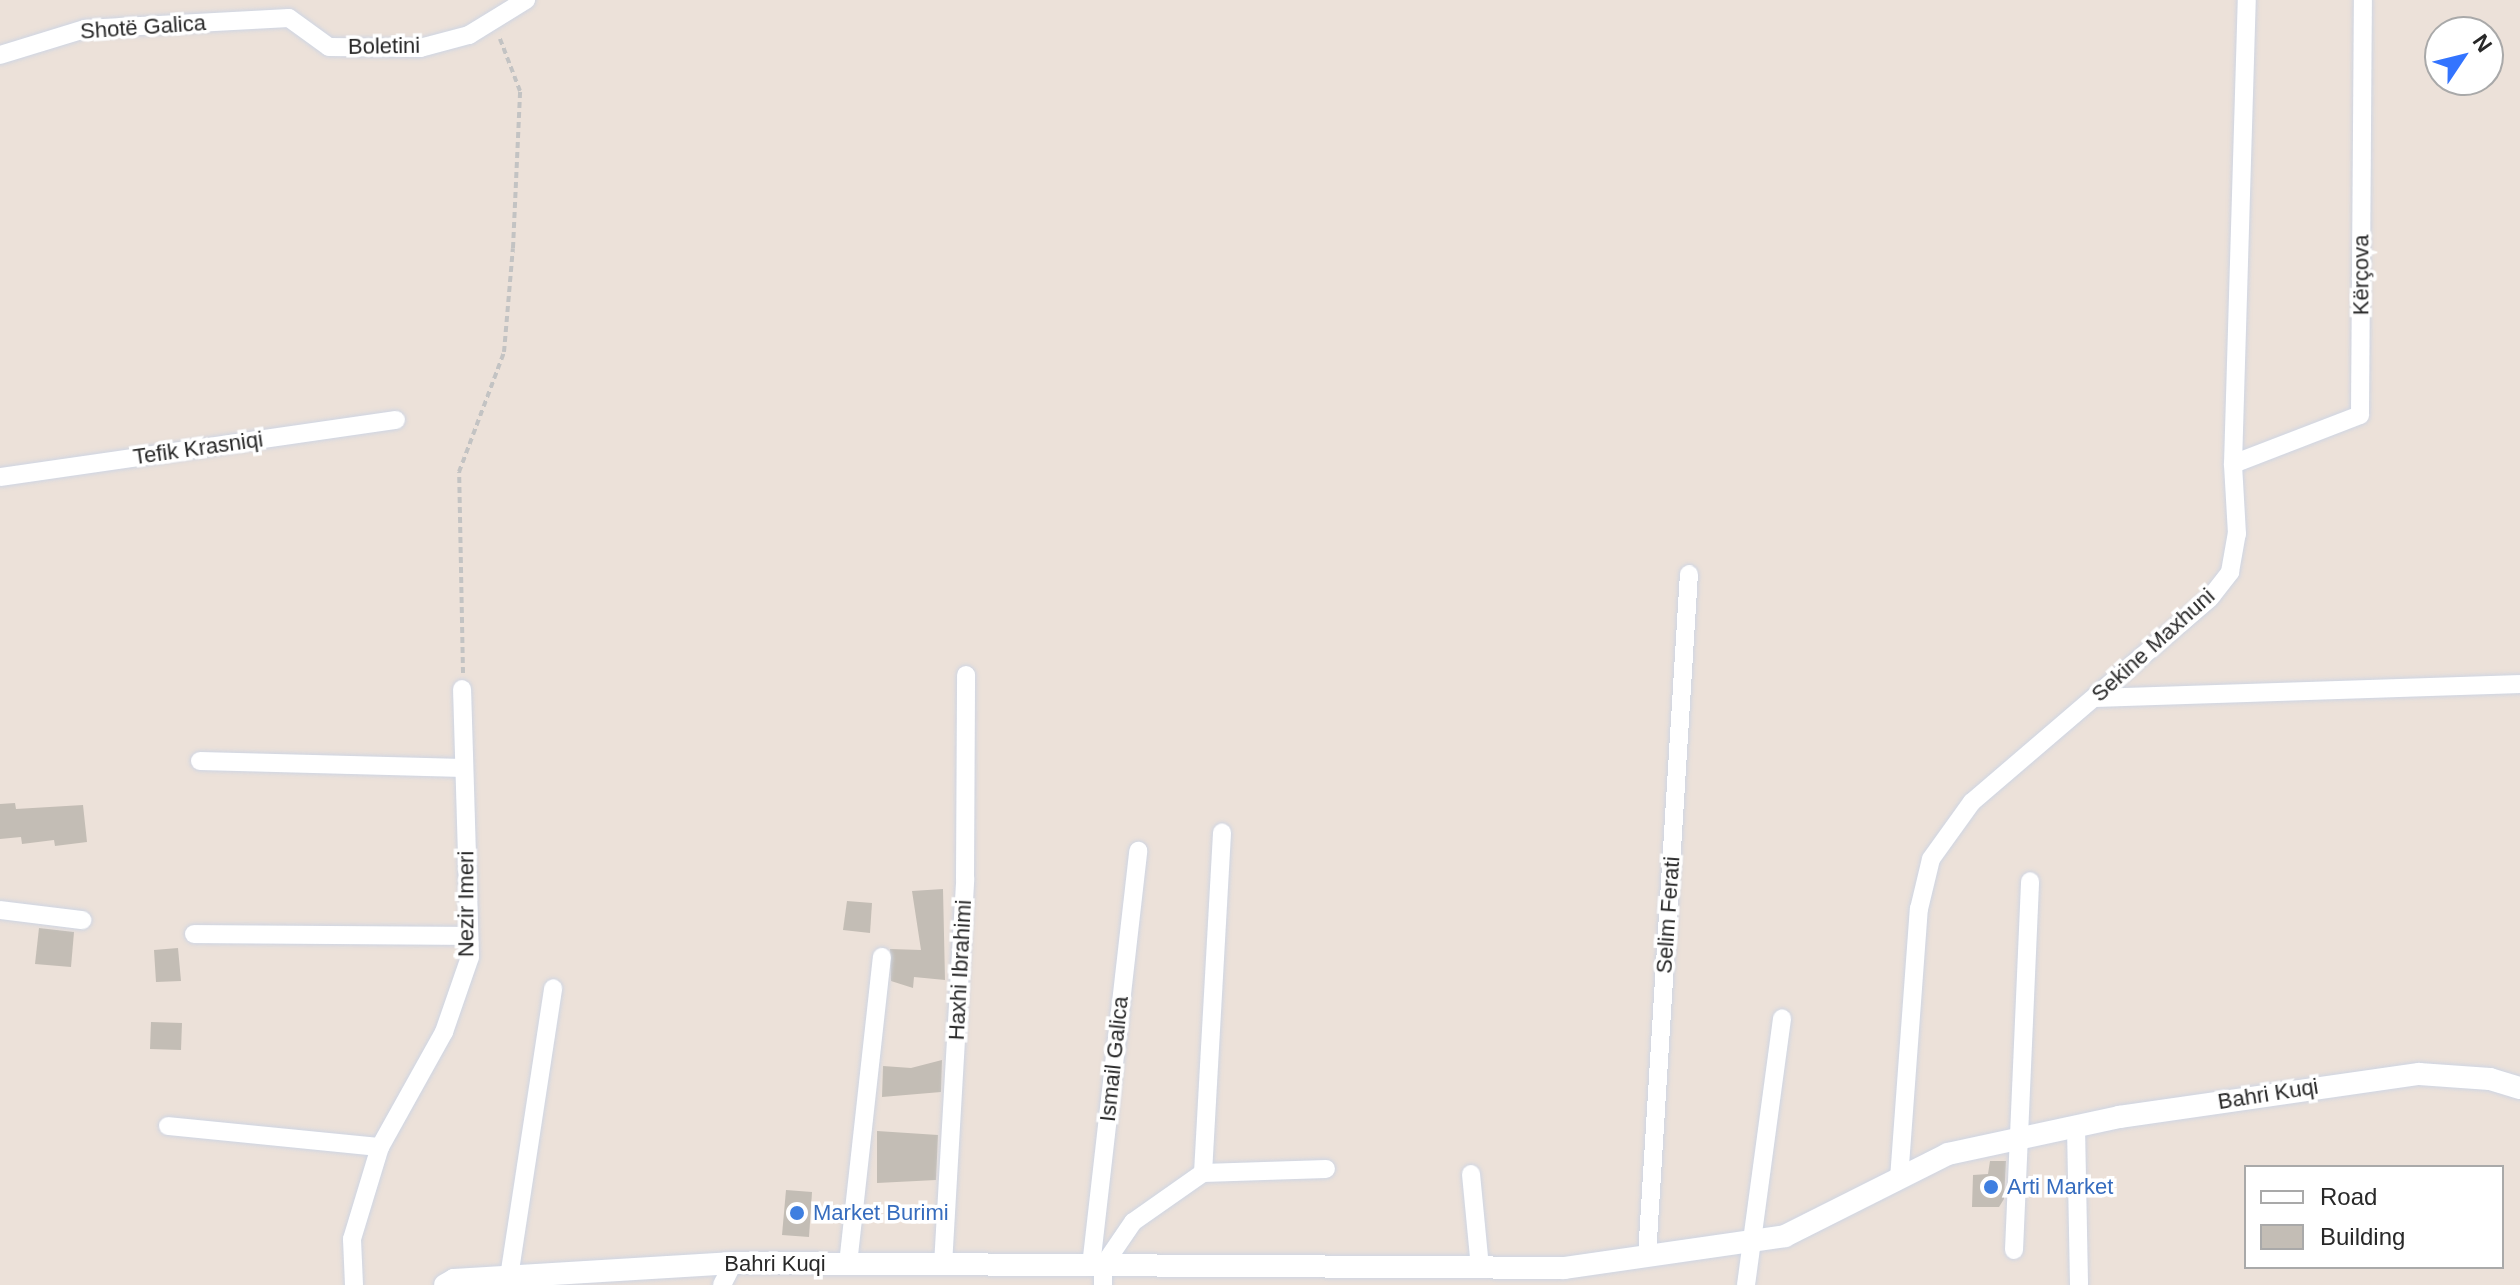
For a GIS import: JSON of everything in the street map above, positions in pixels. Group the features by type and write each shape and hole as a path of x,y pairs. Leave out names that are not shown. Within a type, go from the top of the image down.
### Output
{"street":[{"name":"Boletini","path":"288,9 329,47 420,48 469,35 526,0"},
{"name":"Sekine Maxhuni","path":"1899,1179 1919,909 1931,859 1972,802 2210,598 2230,572 2237,534 2233,464 2247,0"},
{"name":"Kërçova","path":"2233,464 2360,415 2363,0"},
{"name":"Shotë Galica","path":"0,55 85,29 288,9"},
{"name":"Tefik Krasniqi","path":"0,477 396,420"},
{"name":"Selim Ferati","path":"1647,1256 1689,574"},
{"name":"Haxhi Ibrahimi","path":"943,1265 965,879 966,675"},
{"path":"2096,698 2520,684"},
{"name":"Nezir Imeri","path":"354,1285 352,1239 380,1147 444,1032 470,957 462,689"},
{"path":"200,761 464,768"},
{"path":"1203,1173 1222,833"},
{"name":"Ismail Galica","path":"1099,1273 1138,851"},
{"path":"2014,1250 2016,1140 2030,881"},
{"path":"0,910 82,920"},
{"path":"194,934 469,936"},
{"name":"Bahri Kuqi","path":"848,1264 882,957"},
{"path":"509,1277 553,988"},
{"path":"1746,1285 1749,1241 1782,1018"},
{"name":"Bahri Kuqi","path":"445,1285 509,1277 733,1263 943,1265 1099,1273 1564,1268 1785,1236 1948,1154 2076,1127 2406,1075 2490,1079 2520,1088"},
{"path":"168,1126 380,1147"},
{"path":"2076,1127 2079,1285"},
{"path":"1099,1273 1133,1222 1203,1173 1326,1169"},
{"path":"1471,1174 1480,1268"},
{"path":"722,1285 733,1263"}],"path":[{"path":"462,689 466,630 459,472 504,352 520,91 493,22"}],"building":[{"path":"15,803 16,809 83,805 87,842 55,846 54,840 22,844 21,837 0,839 0,804"},
{"path":"943,889 945,980 914,977 913,988 891,981 890,949 921,950 912,891"},
{"path":"847,901 872,903 870,933 843,930"},
{"path":"39,928 74,932 71,967 35,964"},
{"path":"178,948 181,981 156,982 154,950"},
{"path":"151,1022 182,1023 181,1050 150,1049"},
{"path":"942,1060 941,1092 882,1097 883,1066 911,1068"},
{"path":"877,1131 938,1135 936,1180 877,1183"},
{"name":"Arti Market","path":"1990,1161 2006,1161 2004,1199 1999,1207 1972,1207 1973,1175 1988,1174"},
{"name":"Market Burimi","path":"786,1190 812,1192 809,1237 782,1235"}],"place":[{"name":"Arti Market","path":"1991,1187"},
{"name":"Market Burimi","path":"797,1213"}]}
